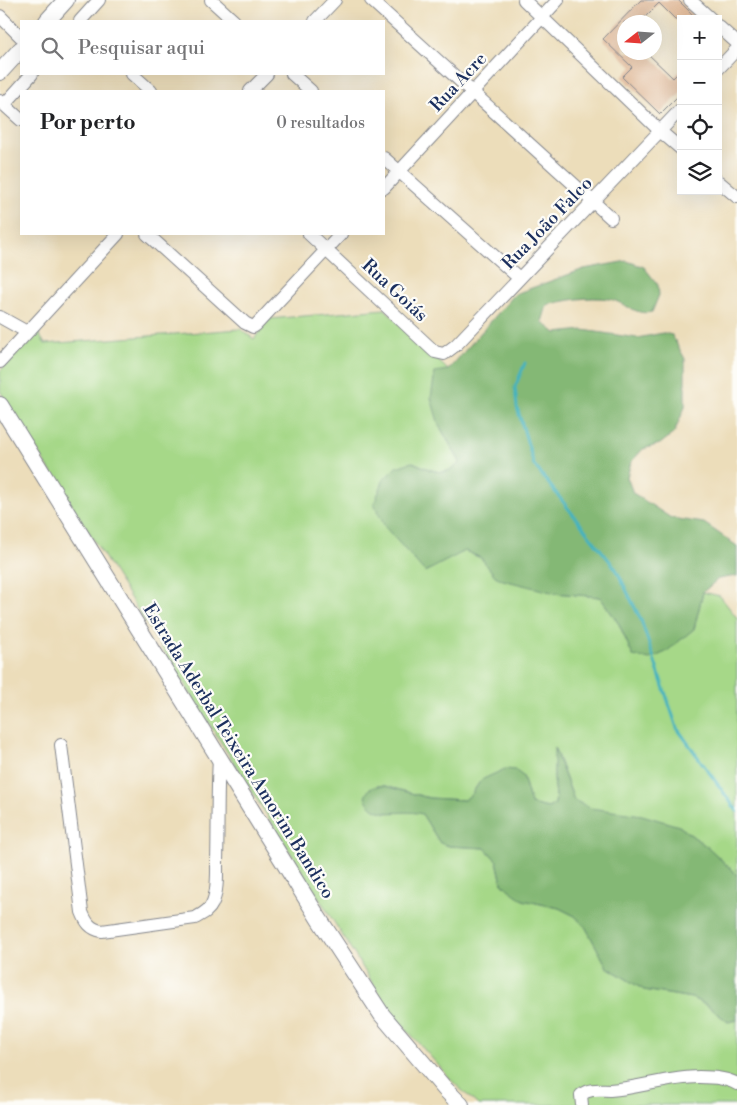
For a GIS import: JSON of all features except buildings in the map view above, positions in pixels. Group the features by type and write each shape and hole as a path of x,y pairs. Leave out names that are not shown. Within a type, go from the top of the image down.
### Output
{"main road":[{"path":"48,20 66,0"},
{"path":"0,72 20,50"},
{"name":"Estrada Aderbal Teixeira Amorim Bandico","path":"0,405 319,919 382,1015 444,1089 461,1105"}],"street":[{"path":"81,20 99,0"},
{"path":"211,0 233,20"},
{"path":"316,20 335,0"},
{"path":"371,0 611,218"},
{"path":"524,0 677,146"},
{"name":"Rua Acre","path":"385,187 558,0"},
{"path":"690,0 707,15"},
{"path":"0,16 20,36"},
{"path":"722,30 737,43"},
{"path":"722,65 737,49"},
{"path":"20,119 2,103 31,75"},
{"path":"133,75 150,90"},
{"path":"251,90 266,75"},
{"path":"293,75 310,90"},
{"name":"Rua João Falco","path":"435,352 440,354 447,352 677,113"},
{"path":"385,159 519,278"},
{"path":"722,184 737,197"},
{"path":"0,362 117,235"},
{"path":"148,235 245,323 251,326 256,325 340,235"},
{"name":"Rua Goiás","path":"310,235 435,352"},
{"path":"0,317 27,332"},
{"path":"61,744 82,912 92,928 102,931 195,918 206,912 212,904 215,896 217,870 219,758"},
{"path":"582,1105 581,1095 591,1090 616,1089 699,1077 724,1080 737,1084"}],"green space":[{"path":"627,261 644,267 658,285 659,295 652,312 641,312 609,299 585,298 547,305 542,322 556,333 583,330 637,338 663,333 672,335 685,359 685,407 674,433 660,444 643,449 631,462 627,477 633,493 671,518 704,523 737,546 737,576 718,579 703,592 694,629 666,652 650,659 633,656 619,624 600,597 555,593 503,580 495,576 481,558 465,551 425,572 385,527 374,504 384,479 396,467 412,462 431,470 443,472 449,471 460,462 439,425 431,398 435,372 448,370 515,294 584,269"},
{"path":"385,309 448,370 439,425 460,462 449,471 443,472 431,470 413,462 465,551 481,558 495,575 555,593 600,597 619,624 633,656 694,629 703,592 720,596 737,618 737,875 710,849 679,826 590,810 574,800 555,749 554,779 556,796 555,804 548,808 531,804 523,776 481,780 471,795 464,800 429,798 385,786 377,786 385,813 412,811 422,814 440,843 449,846 485,848 497,861 502,883 523,900 559,908 575,916 586,928 607,967 644,990 692,998 708,1006 728,1022 737,1020 737,1105 478,1105 454,1083 390,1011 0,391 0,371 37,331 45,344 240,329 254,339 269,319"},
{"path":"554,748 574,800 590,808 642,815 679,826 710,849 737,875 737,1020 728,1022 708,1006 692,998 644,990 607,967 586,928 575,916 559,908 523,900 508,889 502,883 497,861 485,848 449,846 440,843 422,814 382,812 370,805 365,797 369,789 385,786 429,798 464,800 471,795 481,780 505,769 515,770 523,776 531,804 548,808 555,804 556,796"}],"waterway":[{"path":"525,363 515,387 517,407 534,465 616,569 641,620 677,728 737,811"}]}
